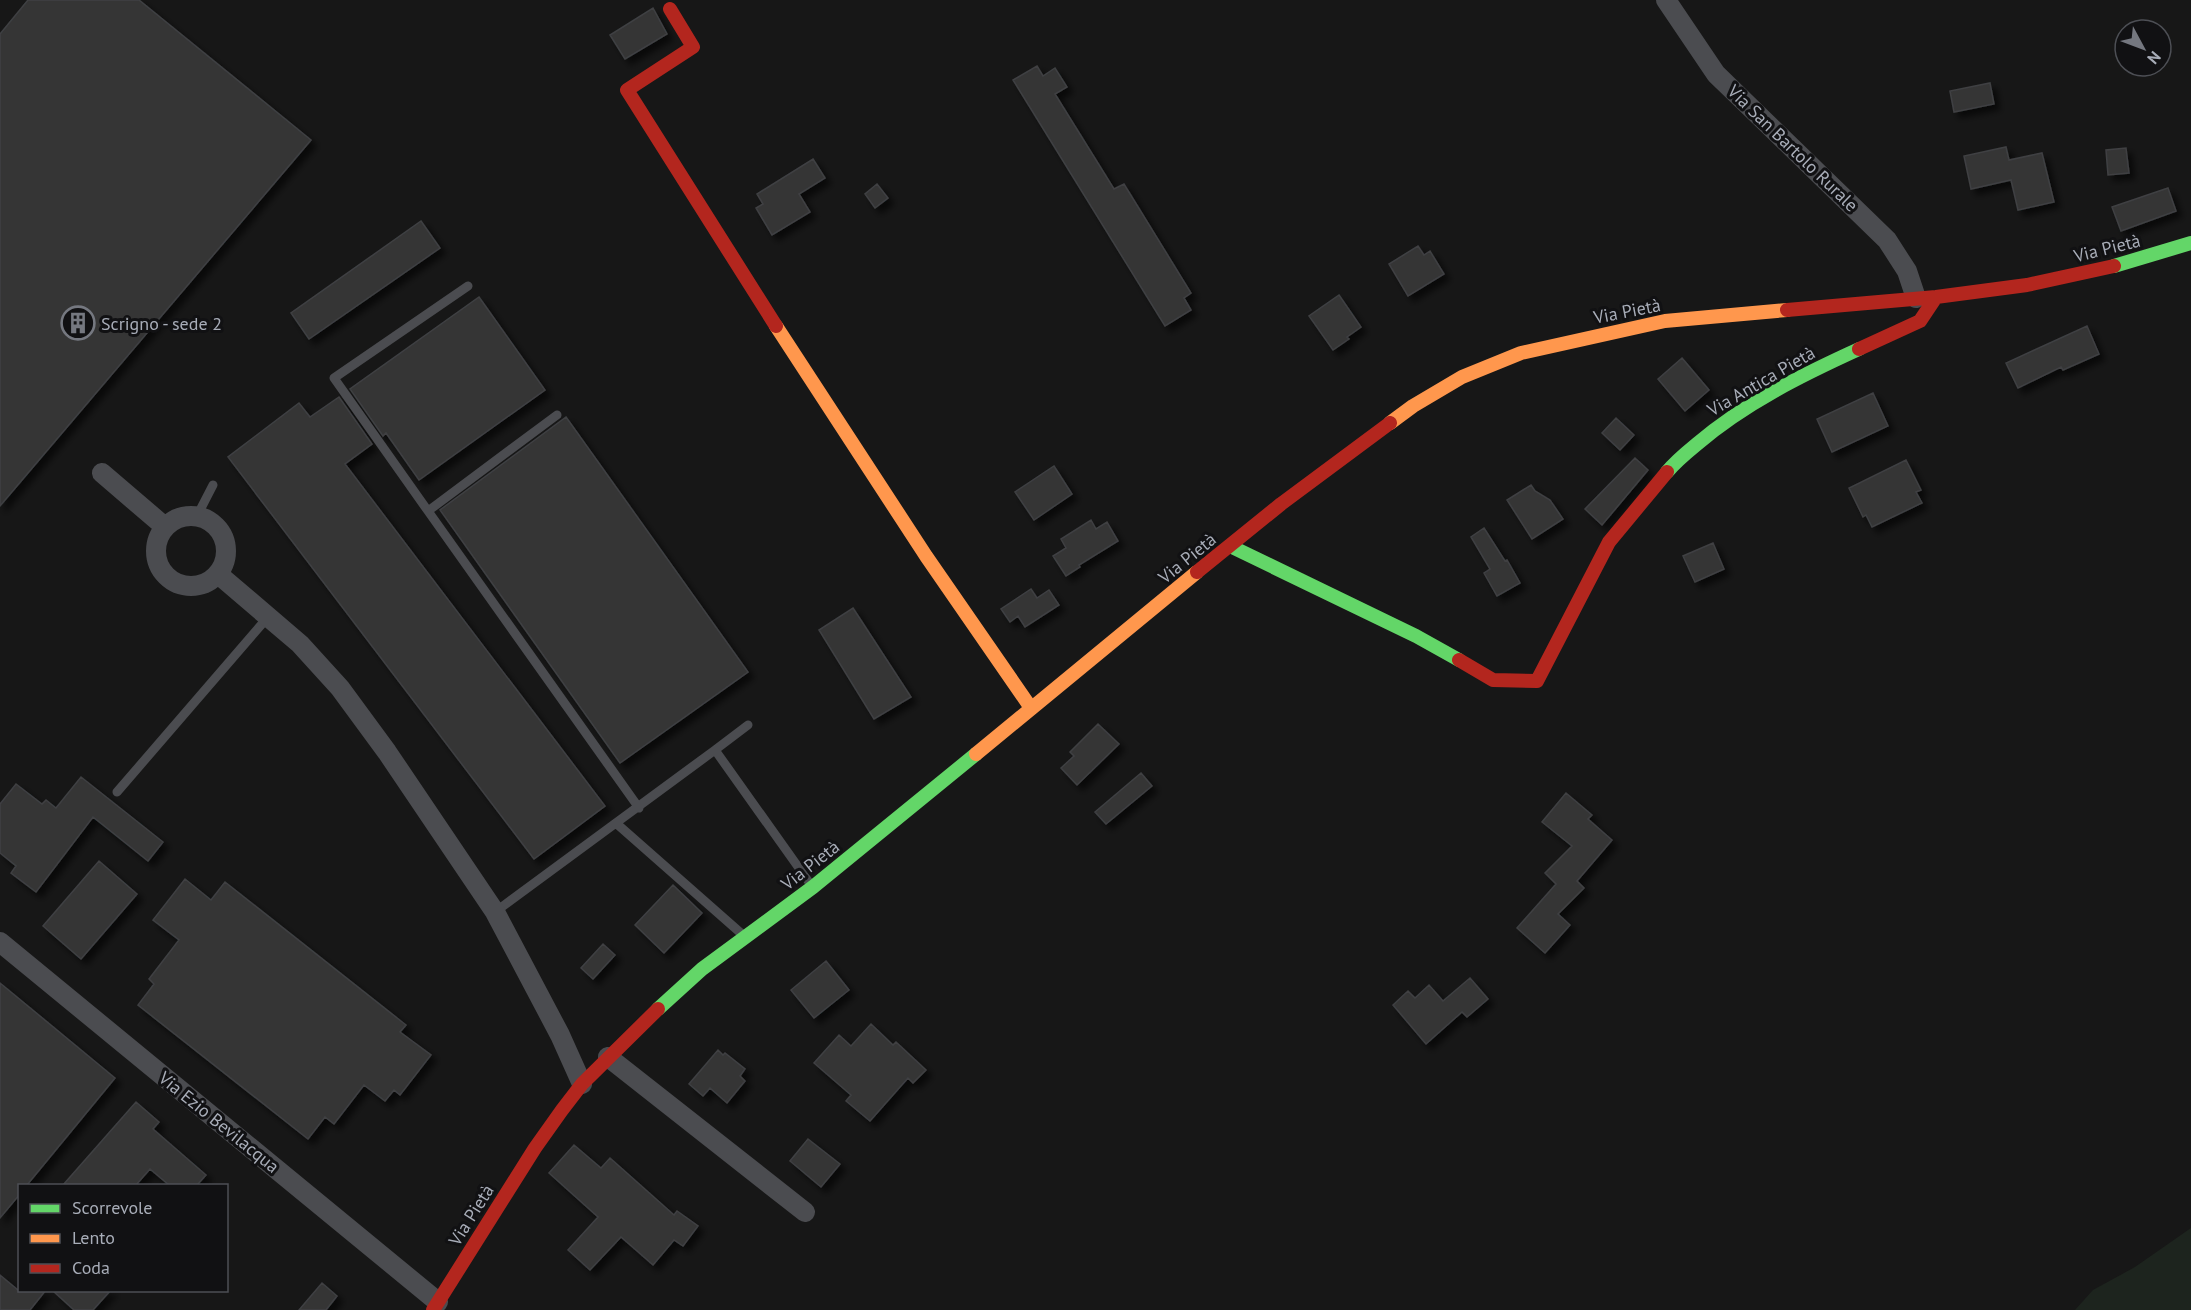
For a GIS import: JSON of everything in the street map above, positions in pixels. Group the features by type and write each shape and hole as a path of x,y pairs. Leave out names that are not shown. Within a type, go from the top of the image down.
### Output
{"street":[{"name":"Via San Bartolo Rurale","path":"1666,0 1716,74 1887,240 1907,271 1916,298"},
{"path":"670,9 693,47 627,90 819,392 985,645 1031,708"},
{"name":"Via Pietà","path":"435,1306 535,1148 582,1084 644,1021 702,969 813,887 1281,504 1413,406 1462,377 1521,353 1597,335 1665,321 1936,297 2027,285 2125,264 2191,243"},
{"name":"Via Antica Pietà","path":"1230,546 1416,636 1493,680 1537,681 1609,542 1674,463 1723,422 1771,393 1828,363 1920,321 1936,297"},
{"path":"102,473 165,527"},
{"path":"186,516 197,516 216,526 222,534 226,544 226,555 218,574 209,581 199,585 177,584 160,569 156,558 159,536 165,527 175,520 186,516"},
{"path":"218,574 300,644 340,688 415,792 495,912 560,1035 582,1084"},
{"name":"Via Ezio Bevilacqua","path":"0,942 435,1306"},
{"path":"608,1057 805,1212"}],"lane":[{"path":"468,286 334,378 639,808"},
{"path":"428,511 557,415"},
{"path":"197,516 213,485"},
{"path":"117,792 267,616"},
{"path":"495,912 639,808 748,725"},
{"path":"715,750 813,887"},
{"path":"617,824 745,937"}],"shaded area":[{"path":"2191,1228 2191,1310 2075,1310 2093,1290 2135,1267"}],"building":[{"name":"Scrigno - sede 2","path":"28,0 139,0 311,140 0,506 0,34"},
{"path":"653,8 667,34 625,59 610,35"},
{"path":"1037,66 1043,76 1055,68 1067,87 1055,94 1114,189 1124,184 1191,293 1184,298 1191,310 1165,326 1013,80"},
{"path":"1990,83 1994,104 1954,112 1950,91"},
{"path":"2006,147 2009,160 2042,153 2054,202 2018,210 2011,180 1971,189 1964,156"},
{"path":"2126,148 2129,173 2108,175 2106,150"},
{"path":"813,159 825,178 799,194 810,212 772,235 756,208 763,204 757,194"},
{"path":"877,184 888,198 875,208 865,194"},
{"path":"2168,188 2176,211 2121,231 2112,207"},
{"path":"421,221 440,248 309,339 291,313"},
{"path":"1418,246 1424,255 1430,251 1444,274 1408,296 1389,264"},
{"path":"1339,295 1361,327 1333,350 1309,316"},
{"path":"479,297 545,390 419,480 386,433 383,436 350,389"},
{"path":"2087,326 2099,354 2063,370 2061,367 2018,388 2006,363"},
{"path":"1682,358 1709,390 1685,411 1658,379"},
{"path":"1873,393 1888,426 1832,452 1817,419"},
{"path":"339,397 372,444 345,464 605,806 534,859 228,457 299,403 310,417"},
{"path":"566,417 748,672 620,763 440,510"},
{"path":"1616,418 1634,435 1620,450 1602,433"},
{"path":"1635,458 1648,470 1602,525 1585,509"},
{"path":"1906,460 1921,490 1916,492 1922,503 1872,527 1866,515 1863,517 1849,488"},
{"path":"1054,466 1072,494 1034,520 1015,492"},
{"path":"1531,485 1535,491 1550,500 1563,519 1532,539 1507,500"},
{"path":"1091,520 1096,529 1107,522 1118,541 1079,565 1080,567 1066,576 1053,556 1066,548 1061,539"},
{"path":"1484,528 1520,583 1497,596 1484,573 1490,569 1471,537"},
{"path":"1713,543 1724,569 1695,582 1683,556"},
{"path":"1031,589 1037,598 1049,590 1059,605 1025,627 1018,616 1010,622 1001,609"},
{"path":"853,608 911,697 874,719 819,630"},
{"path":"1098,724 1119,744 1077,785 1061,768 1074,756 1070,752"},
{"path":"1141,773 1152,786 1106,824 1095,812"},
{"path":"81,777 163,842 148,861 93,817 36,892 11,873 16,866 0,853 0,804 16,784 42,804 46,800 56,808"},
{"path":"1566,793 1592,815 1588,819 1612,840 1577,881 1584,888 1558,914 1570,925 1545,953 1517,928 1556,884 1545,873 1572,846 1542,822"},
{"path":"99,861 137,894 81,959 43,926"},
{"path":"185,879 211,900 225,882 406,1025 400,1032 431,1055 400,1095 394,1090 385,1101 364,1085 334,1124 325,1117 308,1139 138,1005 154,984 149,979 179,940 153,920"},
{"path":"673,885 702,913 664,953 635,925"},
{"path":"603,944 615,955 593,979 581,968"},
{"path":"826,961 849,990 814,1018 791,990"},
{"path":"1470,978 1488,999 1467,1017 1462,1012 1426,1044 1393,1005 1408,991 1415,998 1429,985 1443,1001"},
{"path":"0,983 115,1078 28,1184 18,1184 18,1196 0,1218"},
{"path":"871,1024 893,1045 896,1042 926,1070 913,1083 908,1078 870,1121 846,1101 851,1095 814,1063 839,1035 851,1046"},
{"path":"718,1050 745,1069 740,1076 745,1081 727,1103 710,1088 703,1096 689,1084"},
{"path":"136,1102 159,1122 153,1129 206,1175 198,1184 168,1184 150,1169 137,1184 64,1184"},
{"path":"808,1139 840,1164 821,1187 790,1161"},
{"path":"574,1145 601,1168 610,1158 674,1215 677,1211 698,1226 683,1246 674,1240 653,1265 621,1237 590,1270 568,1250 598,1217 549,1173"},
{"path":"0,1275 18,1292 44,1292 30,1310 0,1310"},
{"path":"322,1283 337,1296 326,1310 299,1310"},
{"path":"54,1292 109,1292 93,1310 74,1310"}],"traffic: fast":[{"path":"2114,266 2191,243"},
{"path":"1667,472 1681,457 1715,429 1754,403 1859,349"},
{"path":"1230,546 1416,636 1459,660"},
{"path":"658,1009 702,969 813,887 976,754"}],"traffic: slow":[{"path":"1390,423 1413,406 1462,377 1521,353 1665,321 1787,310"},
{"path":"776,326 926,556 1031,708"},
{"path":"976,754 1197,572"}],"traffic: jam":[{"path":"670,9 693,47 627,90 776,326"},
{"path":"1787,310 1936,297 2027,285 2114,266"},
{"path":"1859,349 1920,321 1936,297"},
{"path":"1197,572 1281,504 1390,423"},
{"path":"1459,660 1493,680 1537,681 1609,542 1667,472"},
{"path":"433,1310 535,1148 562,1110 582,1084 658,1009"}],"place":[{"name":"Scrigno - sede 2","path":"78,323"}]}
